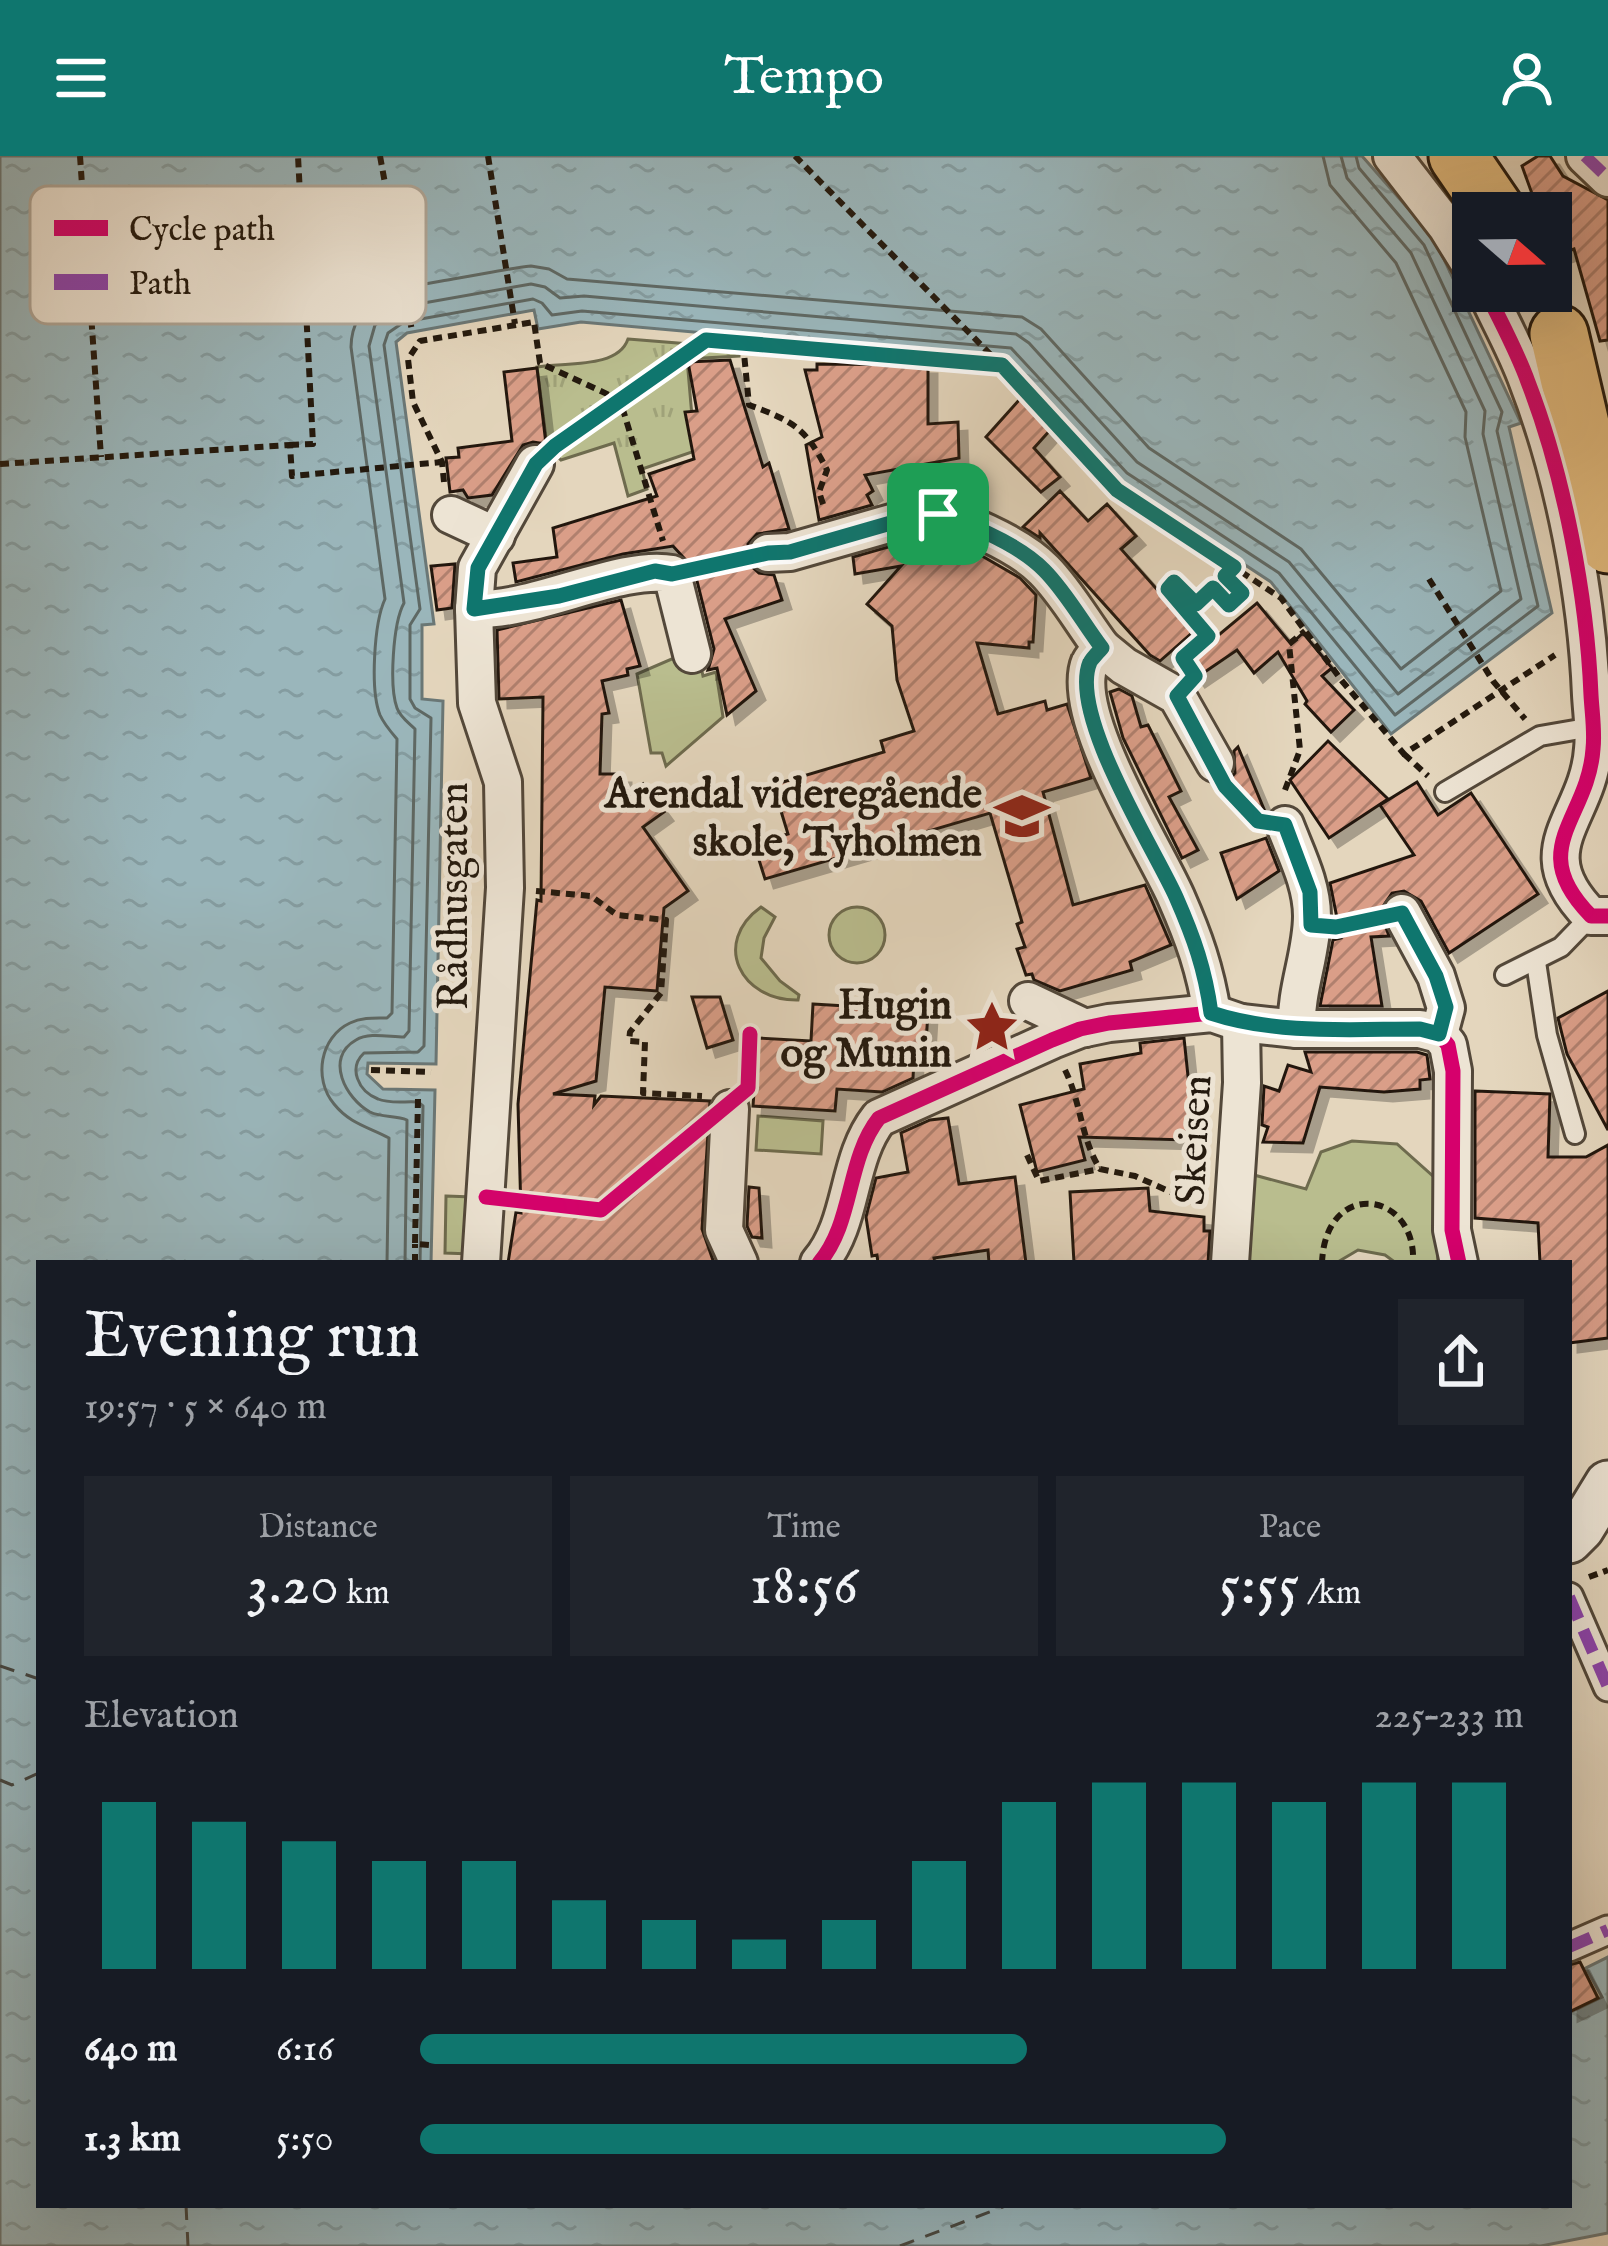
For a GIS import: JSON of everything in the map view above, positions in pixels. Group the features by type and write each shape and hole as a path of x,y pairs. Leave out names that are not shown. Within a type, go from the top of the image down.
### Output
{"main road":[{"path":"1458,156 1483,192"},
{"path":"1550,313 1584,386 1608,461"},
{"path":"1550,313 1608,542"}],"street":[{"path":"1392,156 1452,235"},
{"path":"1585,156 1608,178"},
{"path":"1496,312 1529,383 1555,472 1588,632 1592,728 1588,779 1561,838 1558,856 1565,883 1599,916"},
{"name":"Rådhusgaten","path":"481,1260 506,888 503,782 477,703 474,609 478,568 536,464"},
{"path":"768,553 790,552 922,514 938,514 982,530 1043,568 1102,648 1177,696 1215,763"},
{"path":"452,515 496,536"},
{"path":"474,609 559,596 655,571 672,574 692,654"},
{"name":"Skeisen","path":"1102,648 1090,662 1086,691 1095,721 1114,778 1174,892 1205,965 1226,1018 1242,1083 1230,1260"},
{"path":"1285,825 1310,892 1311,925 1298,1028"},
{"path":"1402,913 1436,976 1446,1007 1439,1034"},
{"path":"1028,1001 1068,1034"},
{"path":"822,1260 834,1246 866,1136 879,1118 1068,1034 1226,1018 1298,1028 1420,1029 1439,1034 1448,1045 1454,1071 1452,1230 1458,1260"},
{"path":"730,1109 724,1230 738,1260"},
{"path":"1572,1604 1608,1687"},
{"path":"1572,1946 1608,1930"}],"lane":[{"path":"1445,792 1540,736 1592,728"},
{"path":"1504,975 1561,947 1599,916"},
{"path":"1536,962 1547,1035 1575,1134"}],"path":[{"path":"80,156 82,186"},
{"path":"298,156 300,186"},
{"path":"380,156 385,186"},
{"path":"488,156 515,325"},
{"path":"796,156 991,355"},
{"path":"452,515 448,514 442,462 413,402 408,359 420,341 534,322 540,363 620,400 665,547"},
{"path":"92,324 101,457"},
{"path":"0,464 313,444 307,324"},
{"path":"411,324 412,331"},
{"path":"536,464 706,340 1002,365 1117,490 1281,598 1404,754 1445,792"},
{"path":"743,343 749,405 791,422 811,438 827,470 819,492 834,539"},
{"path":"290,445 292,476 442,462"},
{"path":"1177,696 1195,676 1183,658 1208,636 1168,589 1174,582 1196,604 1213,588 1229,605 1242,593 1225,576 1234,567"},
{"path":"1429,579 1501,691 1540,736"},
{"path":"1291,772 1300,750 1289,644 1305,631"},
{"path":"1404,754 1588,632"},
{"path":"1215,763 1225,786 1258,821 1285,825"},
{"path":"506,888 591,896 617,915 667,920 661,993 630,1032 629,1041 645,1042 644,1093 730,1098 730,1109"},
{"path":"1311,925 1336,927 1402,913"},
{"path":"1068,1034 1089,1153 1100,1169"},
{"path":"371,1070 431,1072"},
{"path":"415,1260 418,1100"},
{"path":"1027,1155 1039,1180 1100,1169 1135,1176 1232,1221"},
{"path":"1322,1260 1324,1238 1336,1216 1352,1205 1367,1204 1403,1220 1411,1236 1413,1260"},
{"path":"415,1244 429,1245"}],"green space":[{"path":"628,339 739,348 739,356 687,359 695,451 642,469 647,489 628,496 614,443 561,460 547,446 537,367 602,360 622,349"},
{"path":"697,648 703,676 716,672 723,717 666,766 662,753 651,753 637,674"},
{"path":"761,907 775,917 764,938 761,958 799,995 798,1000 761,991 739,967 738,937"},
{"path":"857,907 877,915 885,935 877,955 857,963 837,955 829,935 837,915"},
{"path":"758,1116 823,1121 821,1154 756,1150"},
{"path":"1352,1141 1397,1144 1435,1178 1438,1260 1392,1260 1358,1250 1341,1260 1234,1260 1243,1172 1306,1189 1321,1152"},
{"path":"446,1196 472,1197 471,1254 445,1253"}],"water":[{"path":"0,156 1362,156 1434,238 1452,276 1452,312 1469,312 1521,423 1509,427 1552,613 1391,734 1271,582 1119,482 1008,360 581,322 538,329 534,310 407,333 396,342 434,624 422,625 422,699 443,701 436,1064 368,1063 367,1074 383,1089 435,1090 431,1260 36,1260 36,2208 1572,2208 1572,2012 1602,1997 1586,1968 1608,1957 1608,2233 1541,2246 0,2246"}],"building":[{"path":"1538,156 1550,156 1563,176 1608,200 1608,340 1600,341 1572,250 1572,192 1531,192 1522,166"},
{"path":"730,360 763,467 769,463 789,529 757,534 748,544 749,564 759,573 774,575 782,600 725,619 756,691 727,715 717,668 708,670 714,649 694,569 673,546 516,582 513,563 557,557 553,528 657,496 649,474 694,459 685,412 697,411 688,362"},
{"path":"817,364 928,365 928,424 958,422 959,458 865,475 873,491 867,495 872,505 819,520 806,445 822,437 805,370 817,370"},
{"path":"537,368 546,444 523,445 492,495 468,498 463,490 450,492 446,458 459,457 458,448 512,441 504,372"},
{"path":"1020,399 1052,428 1034,448 1060,477 1041,492 986,437"},
{"path":"1060,491 1088,521 1107,504 1136,536 1121,549 1194,631 1160,661 1040,533 1040,538 1023,527"},
{"path":"916,539 919,557 982,556 1020,578 1036,595 1029,648 977,643 998,714 1045,701 1047,710 1067,704 1091,778 1043,792 1073,905 1145,885 1171,945 1130,962 1132,970 1060,991 1026,975 1017,949 1025,947 1017,924 1022,922 990,813 765,879 754,844 788,834 773,785 884,752 881,741 914,731 897,680 892,626 867,604 901,566 855,574 853,557"},
{"path":"455,564 452,608 437,610 431,566"},
{"path":"621,600 640,666 627,669 628,675 602,681 609,713 602,714 600,774 622,774 622,801 643,784 664,812 643,827 688,891 664,908 657,991 605,987 596,1081 553,1094 595,1096 594,1105 601,1096 710,1101 702,1229 713,1260 508,1260 516,1212 521,1213 518,1104 537,900 541,901 543,697 499,699 497,630"},
{"path":"1257,603 1291,644 1303,633 1332,668 1322,676 1354,710 1331,732 1305,704 1278,652 1254,673 1237,650 1196,678 1185,663"},
{"path":"1119,689 1132,696 1141,727 1148,725 1181,791 1169,797 1198,850 1182,858 1123,738 1110,692"},
{"path":"1328,741 1388,799 1329,838 1290,780"},
{"path":"1238,747 1266,814 1263,820 1228,781 1235,773"},
{"path":"1417,782 1438,815 1471,793 1538,894 1449,953 1421,901 1404,891 1392,893 1380,911 1389,936 1371,937 1382,1006 1320,1006 1333,940 1341,938 1330,883 1414,855 1380,805"},
{"path":"1266,838 1279,871 1237,899 1221,853"},
{"path":"1608,991 1608,1130 1567,1054 1558,1018"},
{"path":"692,997 720,997 733,1040 707,1048"},
{"path":"813,1004 928,1011 925,1061 914,1060 913,1078 882,1092 837,1089 835,1111 753,1106 758,1038 811,1041"},
{"path":"1184,1038 1190,1095 1188,1140 1079,1137 1085,1160 1037,1172 1020,1105 1084,1089 1080,1064 1141,1053 1140,1043"},
{"path":"1305,1052 1417,1052 1427,1055 1430,1079 1420,1080 1420,1089 1384,1092 1320,1087 1303,1143 1263,1142 1268,1127 1262,1125 1264,1086 1279,1091 1288,1065 1311,1072"},
{"path":"1475,1091 1550,1094 1548,1157 1586,1157 1608,1145 1608,1338 1572,1343 1572,1260 1540,1260 1538,1223 1475,1218"},
{"path":"948,1118 959,1184 1015,1177 1026,1260 989,1260 988,1250 934,1260 878,1260 877,1255 872,1256 866,1217 876,1178 908,1172 901,1133"},
{"path":"749,1187 759,1188 762,1238 752,1237 747,1226"},
{"path":"1148,1188 1150,1211 1204,1217 1204,1231 1210,1231 1208,1260 1074,1260 1070,1192"},
{"path":"1580,1962 1598,1998 1572,2011 1572,1964"}],"ferry route":[{"path":"0,1666 36,1678"},
{"path":"0,1780 12,1785 36,1774"},
{"path":"186,2208 188,2246"},
{"path":"900,2246 1000,2208"}],"marked path":[{"path":"1585,156 1608,178"},
{"path":"1572,1604 1608,1687"},
{"path":"1572,1946 1608,1930"}],"cycle path":[{"path":"1496,312 1541,418 1572,536 1585,617 1594,743 1589,774 1565,834 1562,871 1591,916 1608,916"},
{"path":"821,1260 838,1229 861,1153 879,1118 1080,1029 1212,1013 1241,1023 1297,1029 1420,1029 1439,1034 1448,1045 1453,1071 1452,1230 1458,1260"},
{"path":"486,1197 601,1210 748,1088 750,1034"}],"place":[{"name":"Arendal videregående skole, Tyholmen","path":"1022,816"},
{"name":"Hugin og Munin","path":"992,1027"}],"route":[{"path":"706,340 1002,365 1117,490 1234,567 1225,576 1242,593 1229,605 1213,588 1196,604 1174,582 1168,589 1208,636 1183,658 1195,676 1177,696 1225,786 1258,821 1285,825 1310,892 1311,925 1336,927 1402,913 1436,976 1446,1007 1439,1034 1420,1029 1241,1023 1211,1013 1205,965 1174,892 1114,778 1086,691 1090,662 1102,648 1043,568 982,530 938,514 922,514 790,552 672,574 655,571 559,596 474,609 478,568 536,464 706,340"}]}
